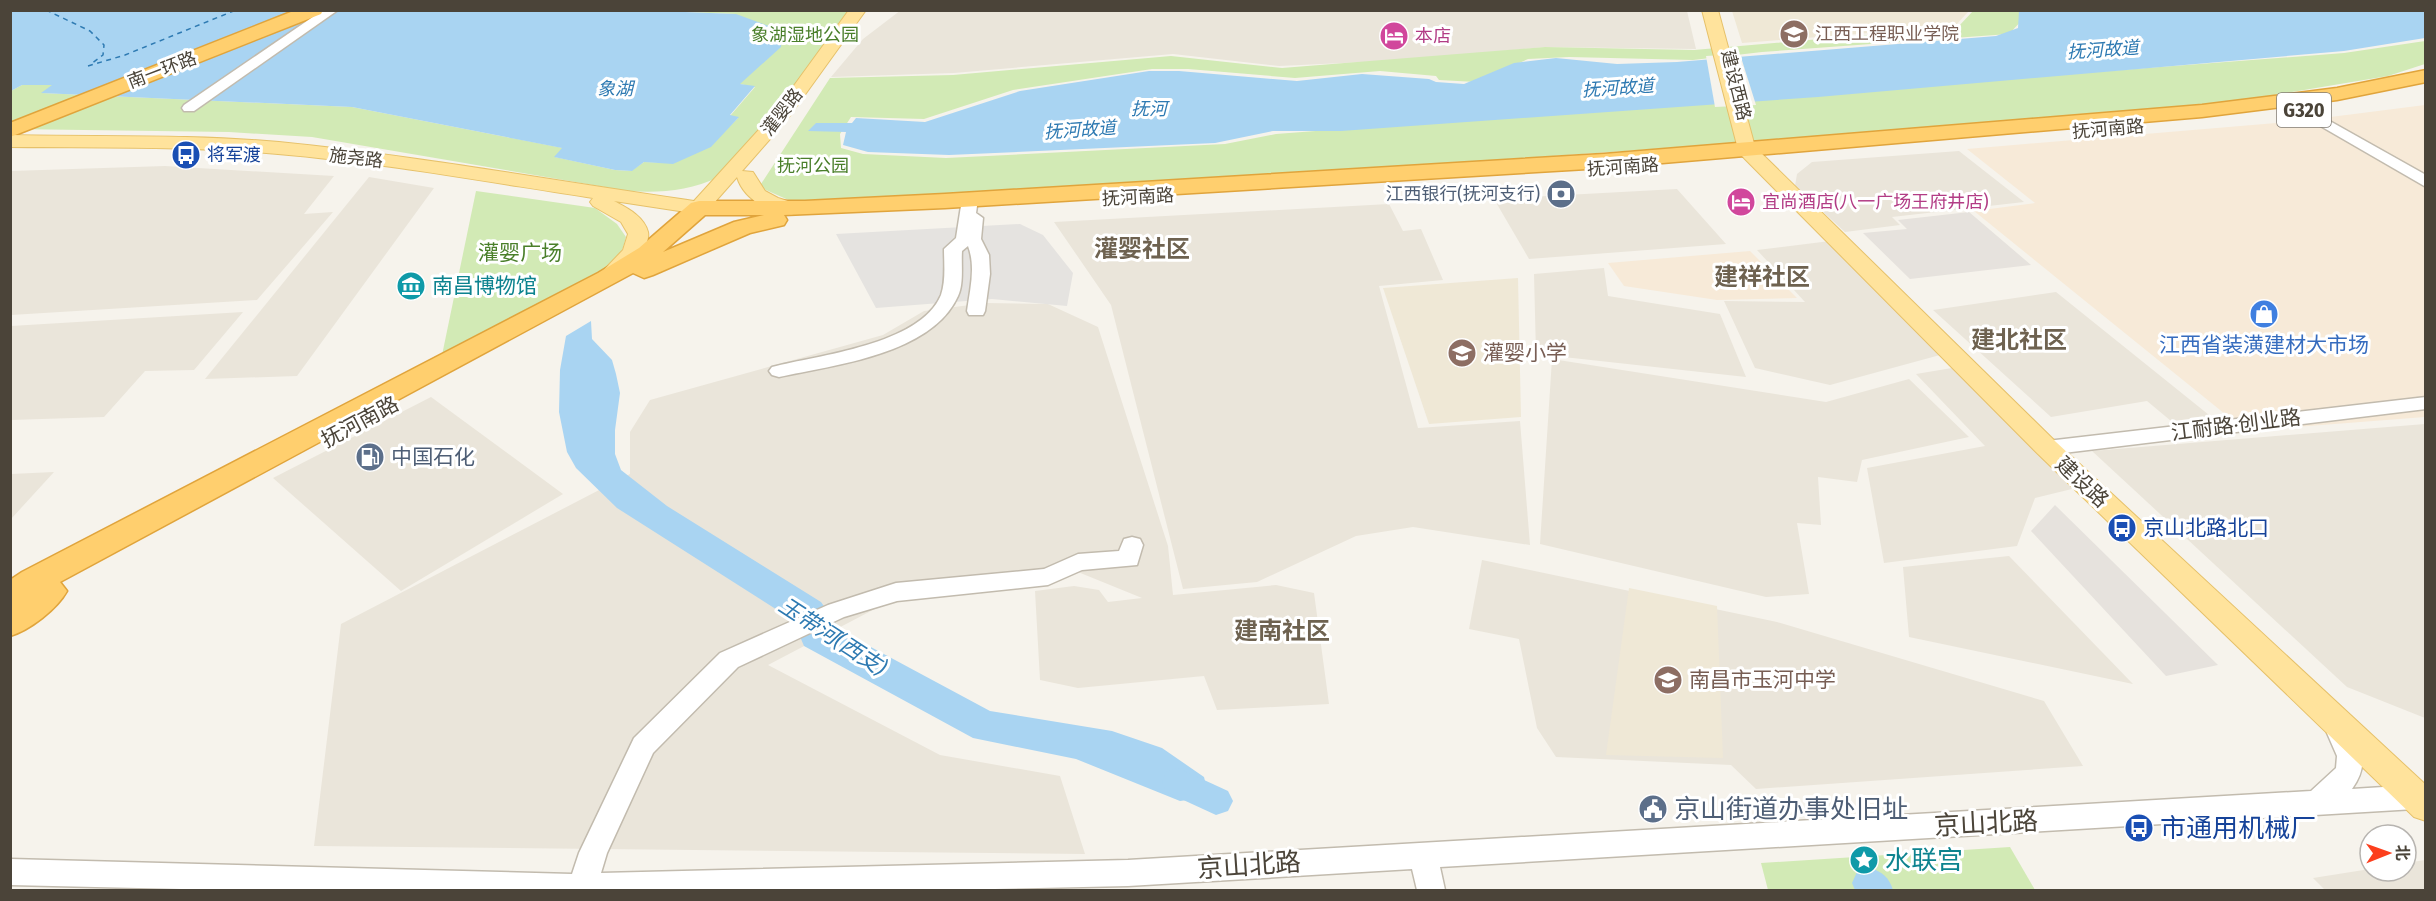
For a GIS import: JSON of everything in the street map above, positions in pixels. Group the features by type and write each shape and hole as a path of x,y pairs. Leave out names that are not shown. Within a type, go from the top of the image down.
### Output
{"highway":[{"name":"南一环路","path":"10,131 118,81 295,10"},
{"name":"南一环路","path":"10,121 314,10"},
{"path":"2387,89 2426,76"},
{"path":"10,116 118,81"},
{"path":"10,139 118,81"},
{"path":"2387,89 2426,84"},
{"name":"抚河南路","path":"18,591 660,256 703,213 792,213 973,206 1462,178 1750,144 1794,145 2202,111 2387,89"},
{"name":"抚河南路","path":"792,213 1581,163 1750,144 2214,120 2303,110 2387,89"},
{"path":"607,283 742,227 792,213"},
{"name":"抚河南路","path":"10,623 49,591 607,283"}],"main road":[{"name":"灌婴路","path":"703,213 726,178 780,117 858,10"},
{"name":"灌婴路","path":"703,213 746,176 795,118 848,32 868,10"},
{"name":"建设西路","path":"1710,10 1721,37"},
{"name":"建设西路","path":"1716,10 1750,144"},
{"name":"施尧路","path":"10,139 278,148 399,163 604,199"},
{"name":"建设路","path":"1750,144 2047,448 2324,711 2422,800"},
{"name":"施尧路","path":"10,146 184,148 273,153 395,168 703,213"},
{"path":"746,176 751,190 761,198 792,213"},
{"path":"604,199 685,194 726,178"},
{"path":"604,199 630,218 638,228 640,239 625,262 607,283"}],"street":[{"path":"189,108 333,10"},
{"path":"2303,110 2426,182"},
{"path":"973,206 972,239 980,248 982,259 976,311"},
{"path":"779,371 882,347 913,333 936,316 950,295 953,249 964,240 973,206"},
{"name":"江耐路·创业路","path":"2047,448 2426,403"},
{"path":"582,887 593,853 643,746 729,660 836,611 896,592 1048,577 1078,562 1130,559 1132,545"},
{"path":"2316,803 2341,784 2353,766 2350,748 2324,711"},
{"name":"京山北路","path":"10,872 582,887 1128,873 2316,803 2422,800"},
{"path":"1423,855 1431,891"}],"shaded area":[{"path":"901,10 1687,11 1696,49 1545,47 1408,60 1279,66 1173,54 954,73 831,77 863,39"},
{"name":"江西工程职业学院","path":"1732,10 1969,11 1955,26 1742,43"},
{"name":"江西省装潢建材大市场","path":"2425,105 2425,417 2246,431 1974,211 2035,203 1967,149 2299,121"},
{"path":"1959,151 2024,202 1892,217 1900,225 1845,232 1795,186 1797,174 1812,162"},
{"path":"165,166 334,176 304,214 333,212 257,300 11,315 11,171"},
{"path":"369,177 434,188 297,376 205,379"},
{"path":"1677,189 1726,244 1529,259 1494,199"},
{"path":"1389,204 1403,231 1421,229 1443,280 1379,286 1418,428 1520,421 1530,545 1413,527 1356,536 1257,582 1183,589 1111,305 1054,222"},
{"path":"1969,212 2031,265 1910,279 1863,233 1907,229 1898,220"},
{"path":"1020,224 1043,235 1073,273 1067,306 992,299 876,308 836,234"},
{"path":"1830,241 1940,355 1830,385 1755,368 1724,301 1805,302 1757,250"},
{"path":"1750,251 1797,298 1717,300 1624,286 1608,263"},
{"path":"1604,268 1608,296 1720,314 1746,377 1536,354 1534,274"},
{"name":"灌婴小学","path":"1518,278 1521,417 1429,424 1383,288"},
{"path":"2056,292 2214,419 2177,426 2147,401 2051,417 1933,310"},
{"path":"985,303 1048,304 1098,327 1168,546 1173,595 1276,585 1314,593 1329,704 1217,710 1204,676 1078,688 1040,680 1035,591 1074,586 1099,590 1108,602 1142,598 1078,572 1053,581 888,602 768,665 940,755 1060,776 1085,854 314,846 341,624 630,474 630,432 650,400 883,335 924,311"},
{"path":"243,312 194,370 145,371 104,417 11,420 11,326"},
{"path":"1552,359 1826,402 1909,379 1969,437 1862,460 1857,482 1818,477 1821,525 1797,523 1809,594 1766,597 1540,544"},
{"path":"1952,368 2076,488 2035,498 2017,546 1884,563 1867,468 1985,446 1916,374"},
{"path":"431,397 563,494 401,591 273,478"},
{"path":"2425,424 2425,718 2347,687 2092,451"},
{"path":"54,472 11,519 11,474"},
{"path":"2055,505 2218,665 2166,676 2031,531"},
{"path":"2009,556 2133,684 1909,637 1903,567"},
{"path":"1482,560 1777,622 2044,701 2083,766 1756,789 1731,765 1556,757 1537,728 1519,639 1469,629"},
{"name":"南昌市玉河中学","path":"1629,588 1717,606 1723,758 1606,755"},
{"path":"2425,860 2425,890 2325,890 2313,878 2358,871 2358,883 2418,883 2418,861"}],"green space":[{"name":"象湖湿地公园","path":"660,11 855,11 719,177 675,190 628,191 312,137 229,132 11,129 11,91 22,85 54,85 42,93 352,107 563,148 555,157 615,170 631,171 644,162 673,163 729,127 738,118 730,116 755,87 740,84 736,14"},
{"name":"抚河公园","path":"1973,11 2025,11 2025,17 2009,34 1762,52 1693,60 1569,57 1528,59 1476,82 1439,80 1436,76 1380,71 1295,78 1188,69 1152,69 1013,90 924,119 851,117 840,134 841,148 863,154 946,158 1225,144 1276,134 2344,53 2425,41 2425,64 2388,76 2221,104 1897,132 1108,187 793,202 759,187 830,78 953,75 1171,56 1282,68 1545,47 1694,50 1958,27"},
{"name":"灌婴广场","path":"476,191 595,208 617,224 626,237 623,248 614,263 441,360"},
{"path":"2010,847 2035,890 1768,890 1761,863"}],"water":[{"name":"象湖","path":"11,11 660,11 736,14 774,28 782,36 781,47 740,84 755,86 730,115 739,117 711,147 673,164 644,162 632,171 615,170 554,157 562,148 352,107 41,93 52,85 22,85 11,91"},
{"name":"抚河","path":"2019,11 2425,11 2425,38 2344,51 1818,97 1341,131 1273,131 1215,143 949,155 868,152 843,145 846,132 808,131 816,123 852,123 856,118 925,122 1020,91 1149,71 1179,71 1297,81 1362,74 1464,84 1514,63 1556,58 1617,64 1677,62 1996,36 2018,28"},
{"path":"591,321 592,339 612,360 620,393 615,430 615,454 621,470 667,506 821,602 841,631 990,711 1112,731 1162,748 1204,777 1209,797 1180,801 1076,759 973,738 804,646 793,620 617,508 576,468 567,452 559,412 560,370 566,336"}],"pier":[{"path":"1740,54 1756,105 1715,107 1706,56"}],"waterway":[{"name":"玉带河(西支)","path":"1178,782 1216,801"},
{"name":"玉带河(西支)","path":"1869,883 1876,890"}],"ferry route":[{"path":"46,10 90,31 104,45 103,55 91,64"},
{"path":"88,66 125,55 236,10"}],"place":[{"name":"江西工程职业学院","path":"1794,34"},
{"name":"本店","path":"1394,36"},
{"name":"将军渡","path":"186,155"},
{"name":"江西银行(抚河支行)","path":"1561,194"},
{"name":"宜尚酒店(八一广场王府井店)","path":"1741,202"},
{"name":"南昌博物馆","path":"411,286"},
{"name":"江西省装潢建材大市场","path":"2264,314"},
{"name":"灌婴小学","path":"1462,353"},
{"name":"中国石化","path":"370,457"},
{"name":"京山北路北口","path":"2122,528"},
{"name":"南昌市玉河中学","path":"1668,680"},
{"name":"京山街道办事处旧址","path":"1653,809"},
{"name":"市通用机械厂","path":"2139,828"},
{"name":"水联宫","path":"1864,860"}],"district":[{"name":"灌婴社区","path":"1142,249"},
{"name":"建祥社区","path":"1762,277"},
{"name":"建北社区","path":"2019,340"},
{"name":"建南社区","path":"1282,631"}],"water label":[{"name":"抚河故道","path":"2103,50"},
{"name":"抚河故道","path":"1618,88"},
{"name":"抚河故道","path":"1080,130"}]}
